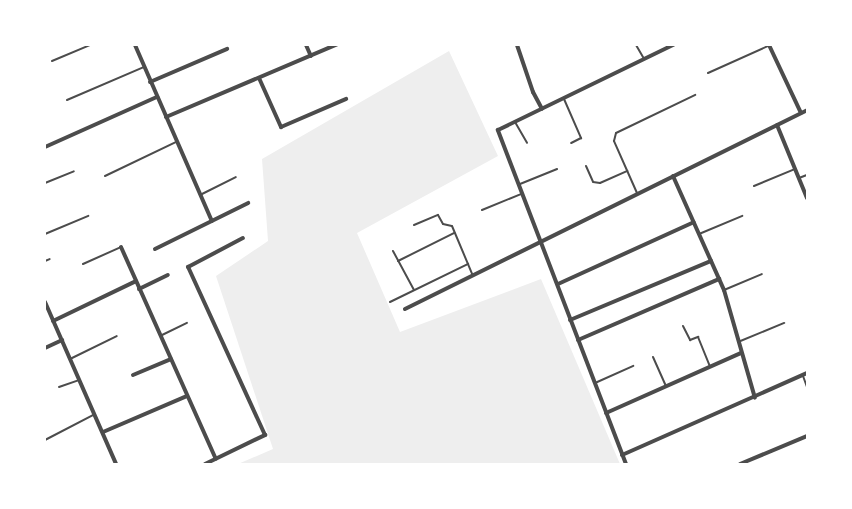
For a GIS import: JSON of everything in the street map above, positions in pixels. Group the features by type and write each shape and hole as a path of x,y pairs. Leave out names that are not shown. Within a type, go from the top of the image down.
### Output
{"street":[{"path":"135,45 212,221"},
{"path":"306,45 311,56"},
{"path":"166,117 336,45"},
{"path":"627,464 498,130 673,45"},
{"path":"769,45 801,113"},
{"path":"519,46 533,92 542,109"},
{"path":"150,82 227,49"},
{"path":"259,78 281,127 346,99"},
{"path":"45,147 157,97"},
{"path":"405,309 807,110"},
{"path":"777,125 807,198"},
{"path":"673,176 724,290 755,398"},
{"path":"155,249 248,203"},
{"path":"558,284 693,222"},
{"path":"205,464 265,435 188,267 243,238"},
{"path":"121,247 216,459"},
{"path":"570,320 711,260"},
{"path":"139,289 168,275"},
{"path":"578,340 719,279"},
{"path":"53,321 135,281"},
{"path":"46,306 116,464"},
{"path":"45,348 62,340"},
{"path":"606,413 741,352"},
{"path":"133,375 171,359"},
{"path":"622,455 805,375"},
{"path":"103,432 187,396"},
{"path":"740,464 807,436"}],"lane":[{"path":"52,61 90,45"},
{"path":"636,45 644,59"},
{"path":"708,73 769,45"},
{"path":"68,100 144,67"},
{"path":"637,194 614,141 616,133 695,95"},
{"path":"564,99 581,138 571,143"},
{"path":"515,122 527,143"},
{"path":"105,176 176,142"},
{"path":"586,166 593,182 600,183 627,171"},
{"path":"520,184 557,168"},
{"path":"753,186 795,169"},
{"path":"45,183 74,171"},
{"path":"799,178 807,175"},
{"path":"200,195 236,177"},
{"path":"482,210 523,193"},
{"path":"414,225 438,215 443,224 452,226 473,276"},
{"path":"45,234 88,216"},
{"path":"699,234 742,216"},
{"path":"398,261 454,232"},
{"path":"83,264 121,247"},
{"path":"393,251 414,290"},
{"path":"45,261 50,259"},
{"path":"390,302 468,264"},
{"path":"724,290 762,274"},
{"path":"160,336 187,323"},
{"path":"738,342 784,323"},
{"path":"683,326 690,340 698,337 710,366"},
{"path":"70,359 117,336"},
{"path":"653,357 666,386"},
{"path":"595,383 633,366"},
{"path":"805,375 807,387"},
{"path":"59,387 79,380"},
{"path":"45,440 95,415"}],"shaded area":[{"path":"449,51 498,156 357,233 400,332 541,279 620,464 238,464 273,449 216,276 268,241 262,159"}]}
